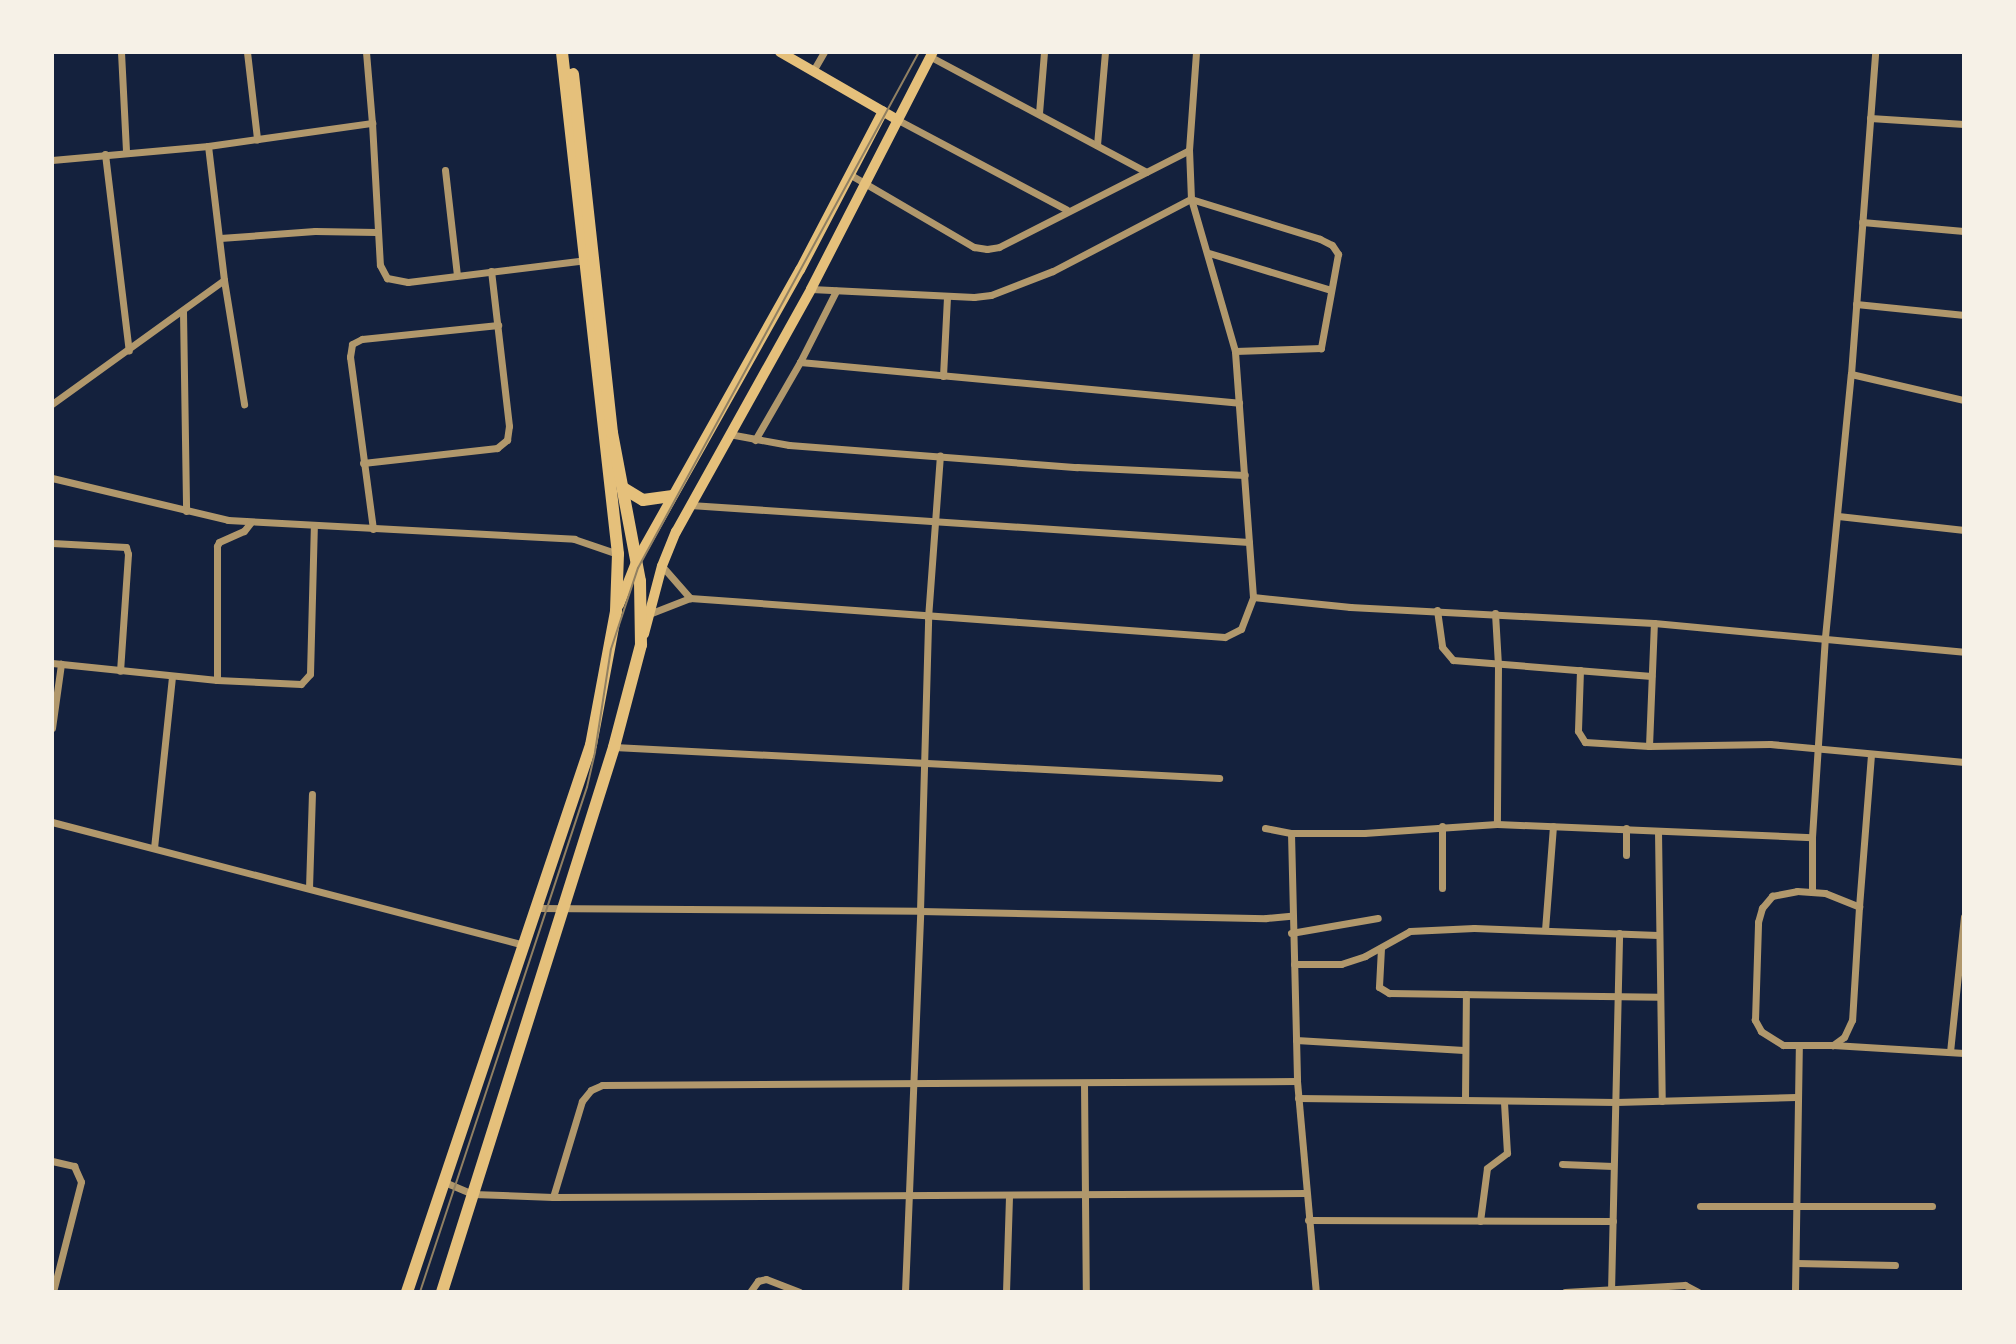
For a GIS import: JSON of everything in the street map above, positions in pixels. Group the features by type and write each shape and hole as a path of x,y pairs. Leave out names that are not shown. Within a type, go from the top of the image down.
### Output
{"highway":[{"path":"442,1292 614,747 641,645 637,560 612,433 562,52"},
{"path":"407,1292 442,1181 525,945 591,744 616,611 618,554 571,52"},
{"path":"623,488 643,500 671,496"}],"main road":[{"path":"780,52 898,120"},
{"path":"641,645 662,566 691,505 811,289 932,55"},
{"path":"616,611 637,560 671,496 800,270 883,111"}],"street":[{"path":"121,52 126,152"},
{"path":"247,52 257,139"},
{"path":"366,52 376,232 380,265 387,278 408,282 590,260"},
{"path":"813,71 824,52"},
{"path":"1039,113 1044,52"},
{"path":"1097,145 1105,52"},
{"path":"649,614 690,598 928,618 1225,637 1241,629 1253,597 1235,351 1191,198 1189,150 1196,52"},
{"path":"1812,892 1812,837 1825,638 1851,374 1875,52"},
{"path":"932,55 1146,172"},
{"path":"1870,118 1964,124"},
{"path":"898,120 1067,210"},
{"path":"52,160 208,146 372,123"},
{"path":"208,146 224,280 244,404"},
{"path":"849,174 974,247 987,249 999,247 1189,150"},
{"path":"105,154 129,351"},
{"path":"445,170 457,275"},
{"path":"811,289 974,297 1008,290 1101,247 1191,198 1332,245 1338,254 1321,348 1235,351"},
{"path":"1862,222 1964,231"},
{"path":"220,238 315,231 376,232"},
{"path":"1209,253 1331,290"},
{"path":"363,463 504,445 509,426 491,271"},
{"path":"52,404 224,280"},
{"path":"755,440 800,362 836,291"},
{"path":"943,376 947,296"},
{"path":"1856,304 1964,315"},
{"path":"183,312 186,511"},
{"path":"373,529 350,357 352,344 362,339 498,325"},
{"path":"800,362 1239,403"},
{"path":"1851,374 1964,400"},
{"path":"729,434 755,440 1077,467 1245,475"},
{"path":"905,1292 928,618 940,455"},
{"path":"52,478 186,511 251,522 574,539 618,554"},
{"path":"691,505 1249,542"},
{"path":"1838,516 1964,530"},
{"path":"217,680 217,546 219,542 244,531 251,522"},
{"path":"52,663 217,680 302,684 310,674 313,525"},
{"path":"52,542 126,547 128,554 120,671"},
{"path":"662,566 690,598"},
{"path":"1253,597 1350,607 1654,623 1964,652"},
{"path":"1437,610 1445,654 1453,660 1651,676"},
{"path":"1495,613 1498,665 1497,824"},
{"path":"1649,746 1654,623"},
{"path":"52,728 61,664"},
{"path":"1580,670 1580,738 1592,743 1649,746 1770,744 1964,762"},
{"path":"154,848 172,676"},
{"path":"614,747 1219,778"},
{"path":"1833,1045 1844,1037 1852,1020 1871,755"},
{"path":"309,888 312,794"},
{"path":"52,822 525,945"},
{"path":"1265,828 1291,833 1389,832 1497,824 1812,837"},
{"path":"1442,826 1442,888"},
{"path":"1545,930 1553,826"},
{"path":"1626,828 1626,855"},
{"path":"1657,831 1662,1101"},
{"path":"1291,833 1291,933 1297,1081 1316,1292"},
{"path":"1859,907 1843,898 1797,891 1772,896 1762,908 1758,922 1755,1020 1761,1031 1770,1039 1799,1047 1833,1045 1964,1053"},
{"path":"537,908 920,911 1228,918 1291,916"},
{"path":"1950,1052 1964,917"},
{"path":"1291,933 1378,918"},
{"path":"1294,964 1341,964 1381,948 1410,931 1474,928 1658,935"},
{"path":"1611,1289 1619,933"},
{"path":"1381,948 1379,978 1383,990 1389,993 1660,997"},
{"path":"1465,1100 1466,994"},
{"path":"1296,1040 1464,1050"},
{"path":"1795,1292 1798,1208 1796,1097 1799,1047"},
{"path":"553,1197 582,1101 591,1090 602,1085 1297,1081"},
{"path":"1084,1083 1086,1292"},
{"path":"1298,1098 1616,1102 1796,1097"},
{"path":"1480,1221 1487,1168 1507,1153 1504,1102"},
{"path":"52,1161 74,1166 81,1182 53,1285"},
{"path":"1562,1164 1614,1166"},
{"path":"442,1181 473,1195 553,1197 1306,1193"},
{"path":"1006,1292 1009,1196"},
{"path":"1700,1206 1932,1206"},
{"path":"1308,1220 1612,1221"},
{"path":"1796,1263 1895,1265"},
{"path":"750,1292 758,1282 766,1279 800,1292"},
{"path":"1564,1292 1685,1285 1698,1292"}],"tram line":[{"path":"420,1292 587,787 611,649 638,568 919,52"}]}
